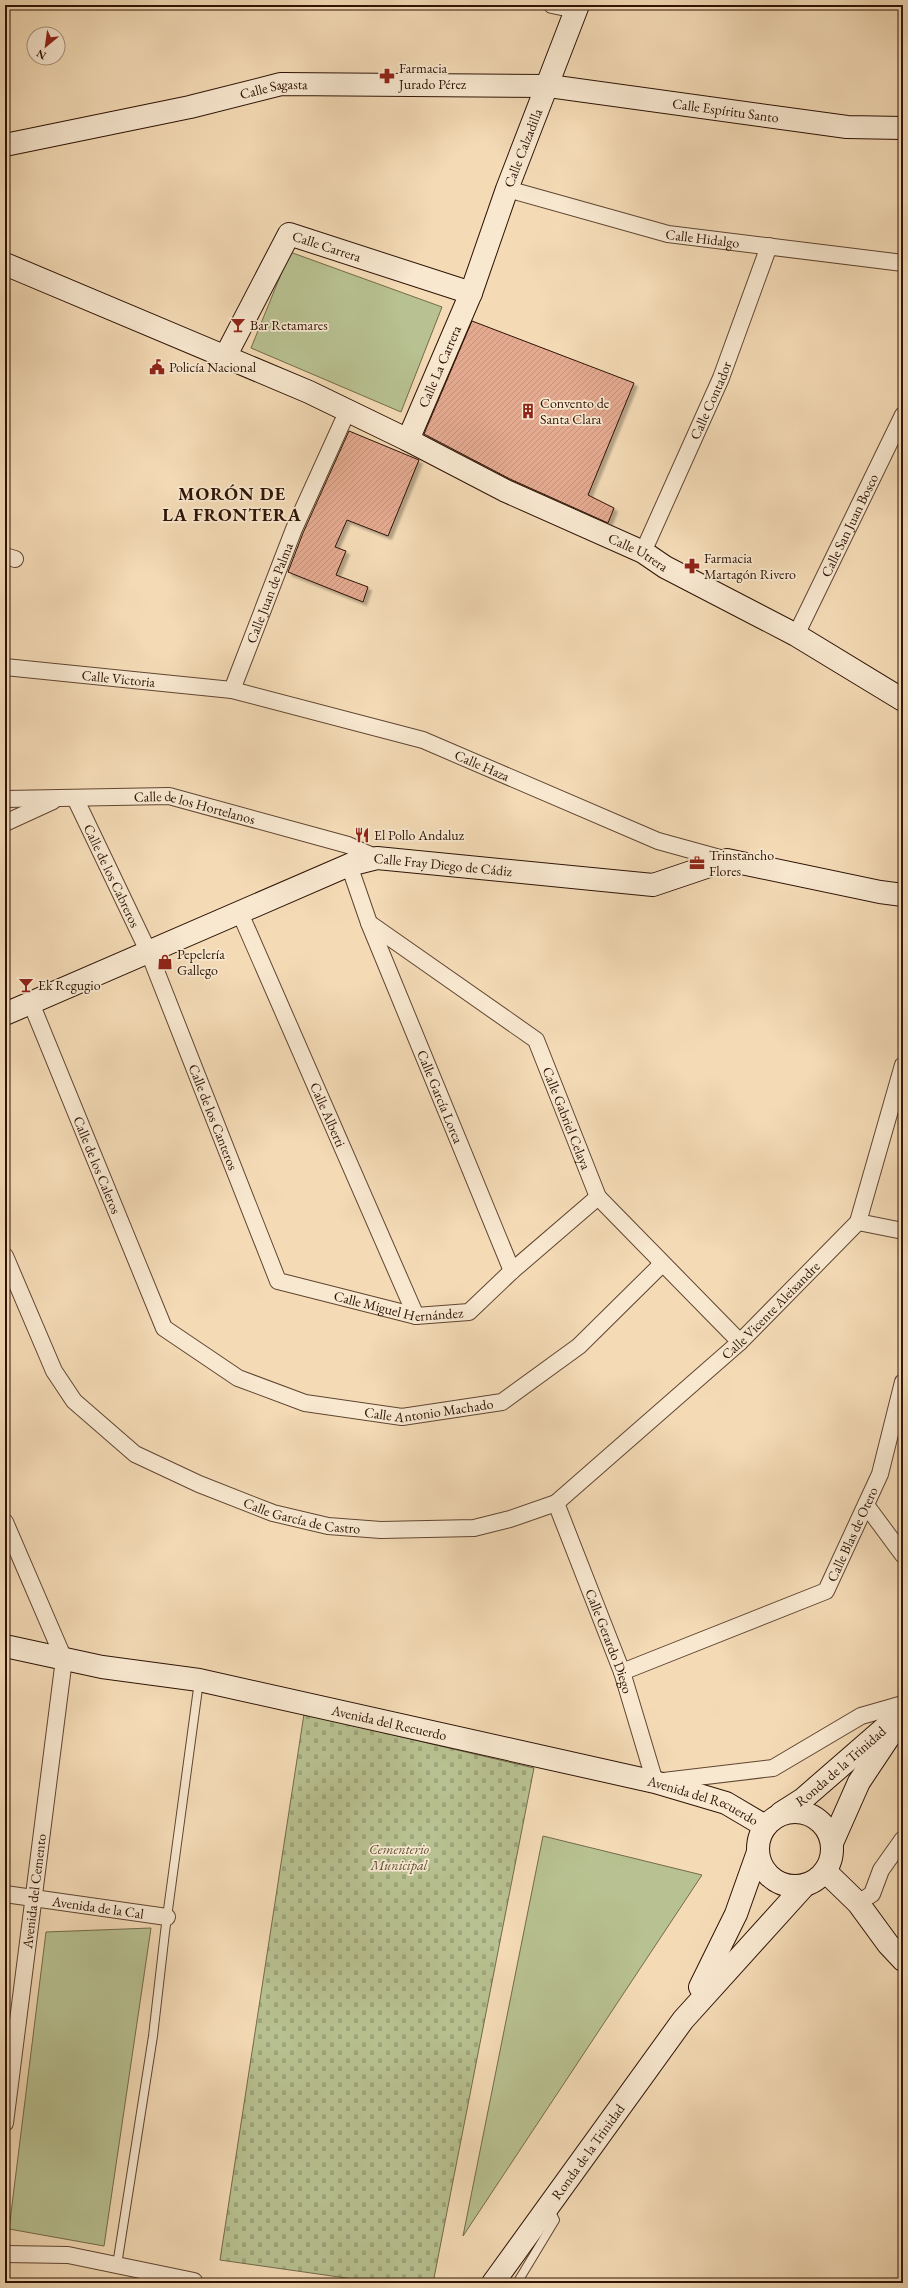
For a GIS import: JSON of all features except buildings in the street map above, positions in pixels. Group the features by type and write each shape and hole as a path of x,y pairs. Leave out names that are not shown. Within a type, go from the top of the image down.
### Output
{"street":[{"path":"552,5 577,8"},
{"name":"Calle Calzadilla","path":"471,293 508,189 549,86 577,8"},
{"name":"Calle Sagasta","path":"5,145 190,107 281,84 549,86"},
{"name":"Calle Espíritu Santo","path":"549,86 846,127 903,128"},
{"name":"Calle Hidalgo","path":"508,189 668,234 903,264"},
{"name":"Calle Carrera","path":"226,355 289,234 471,293"},
{"name":"Calle Contador","path":"643,552 721,378 769,246"},
{"path":"5,264 226,355 348,410 408,440"},
{"name":"Calle La Carrera","path":"408,440 471,293"},
{"name":"Calle Juan de Palma","path":"232,690 294,529 348,410"},
{"name":"Calle San Juan Bosco","path":"796,636 903,415"},
{"name":"Calle Utrera","path":"408,440 506,491 643,552 665,567 796,636 903,700"},
{"name":"Calle Victoria","path":"5,667 232,690"},
{"name":"Calle Haza","path":"232,690 423,740 658,841 727,860"},
{"name":"Calle de los Hortelanos","path":"5,799 169,796 348,845 377,858"},
{"path":"5,823 67,798"},
{"name":"Calle de los Cabreros","path":"67,798 149,953"},
{"name":"Calle Fray Diego de Cádiz","path":"5,1014 149,953 349,865 377,858 653,885 727,860"},
{"path":"727,860 880,892 903,895"},
{"name":"Calle García Lorca","path":"349,865 369,923 512,1270"},
{"name":"Calle Alberti","path":"240,913 416,1316"},
{"name":"Calle Gabriel Celaya","path":"369,923 536,1040 598,1197 740,1342"},
{"name":"Calle de los Canteros","path":"149,953 278,1281"},
{"name":"Calle de los Caleros","path":"31,1002 164,1328"},
{"name":"Calle Vicente Aleixandre","path":"556,1502 740,1342 858,1222 903,1065"},
{"name":"Calle Miguel Hernández","path":"278,1281 416,1316 469,1312 512,1270 598,1197"},
{"path":"858,1222 903,1231"},
{"name":"Calle García de Castro","path":"5,1256 54,1371 74,1401 135,1454 199,1484 273,1512 328,1526 381,1530 474,1528 510,1519 556,1502"},
{"name":"Calle Antonio Machado","path":"164,1328 238,1378 290,1398 305,1403 402,1417 502,1402 579,1346 662,1264"},
{"name":"Calle Blas de Otero","path":"622,1672 826,1591 880,1474 900,1405 903,1382"},
{"name":"Calle Gerardo Diego","path":"556,1502 622,1672 655,1782"},
{"path":"866,1505 903,1555"},
{"path":"5,1522 64,1659"},
{"name":"Avenida del Recuerdo","path":"5,1646 102,1667 199,1680 655,1782 726,1803 771,1821"},
{"name":"Avenida del Cemento","path":"5,2123 64,1659"},
{"path":"655,1782 773,1768 861,1716 903,1704"},
{"name":"Ronda de la Trinidad","path":"771,1821 803,1799 903,1712"},
{"name":"Ronda de la Trinidad","path":"832,1843 859,1782 881,1746 903,1718"},
{"path":"787,1812 800,1812 811,1815 821,1822 828,1832 832,1843 831,1858 825,1871 813,1882 805,1885 783,1884 765,1872 760,1863 758,1843 771,1821 787,1812"},
{"path":"858,1903 872,1894 881,1870 903,1840"},
{"name":"Ronda de la Trinidad","path":"683,2020 714,1962 736,1914 758,1852"},
{"path":"825,1871 858,1903 888,1944 903,1960"},
{"name":"Ronda de la Trinidad","path":"493,2283 683,2020 805,1885"},
{"name":"Avenida de la Cal","path":"5,1894 167,1916"},
{"path":"5,2254 68,2255 194,2280"}],"lane":[{"path":"117,2265 153,2036 167,1916 199,1680"},
{"path":"517,2283 555,2220 548,2207"}],"green space":[{"path":"290,252 442,307 401,412 251,348"},
{"name":"Cementerio Municipal","path":"304,1714 534,1768 433,2283 381,2283 220,2260"},
{"path":"543,1836 702,1875 463,2236"},
{"path":"151,1928 104,2246 9,2229 46,1932"}],"place":[{"name":"Farmacia Jurado Pérez","path":"387,76"},
{"name":"Bar Retamares","path":"238,325"},
{"name":"Policía Nacional","path":"157,367"},
{"name":"Convento de Santa Clara","path":"528,411"},
{"name":"Farmacia Martagón Rivero","path":"692,566"},
{"name":"El Pollo Andaluz","path":"362,835"},
{"name":"Trinstancho Flores","path":"697,863"},
{"name":"Pepelería Gallego","path":"165,962"},
{"name":"Ek Regugio","path":"26,985"}],"district":[{"name":"MORÓN DE LA FRONTERA","path":"232,504"}]}
